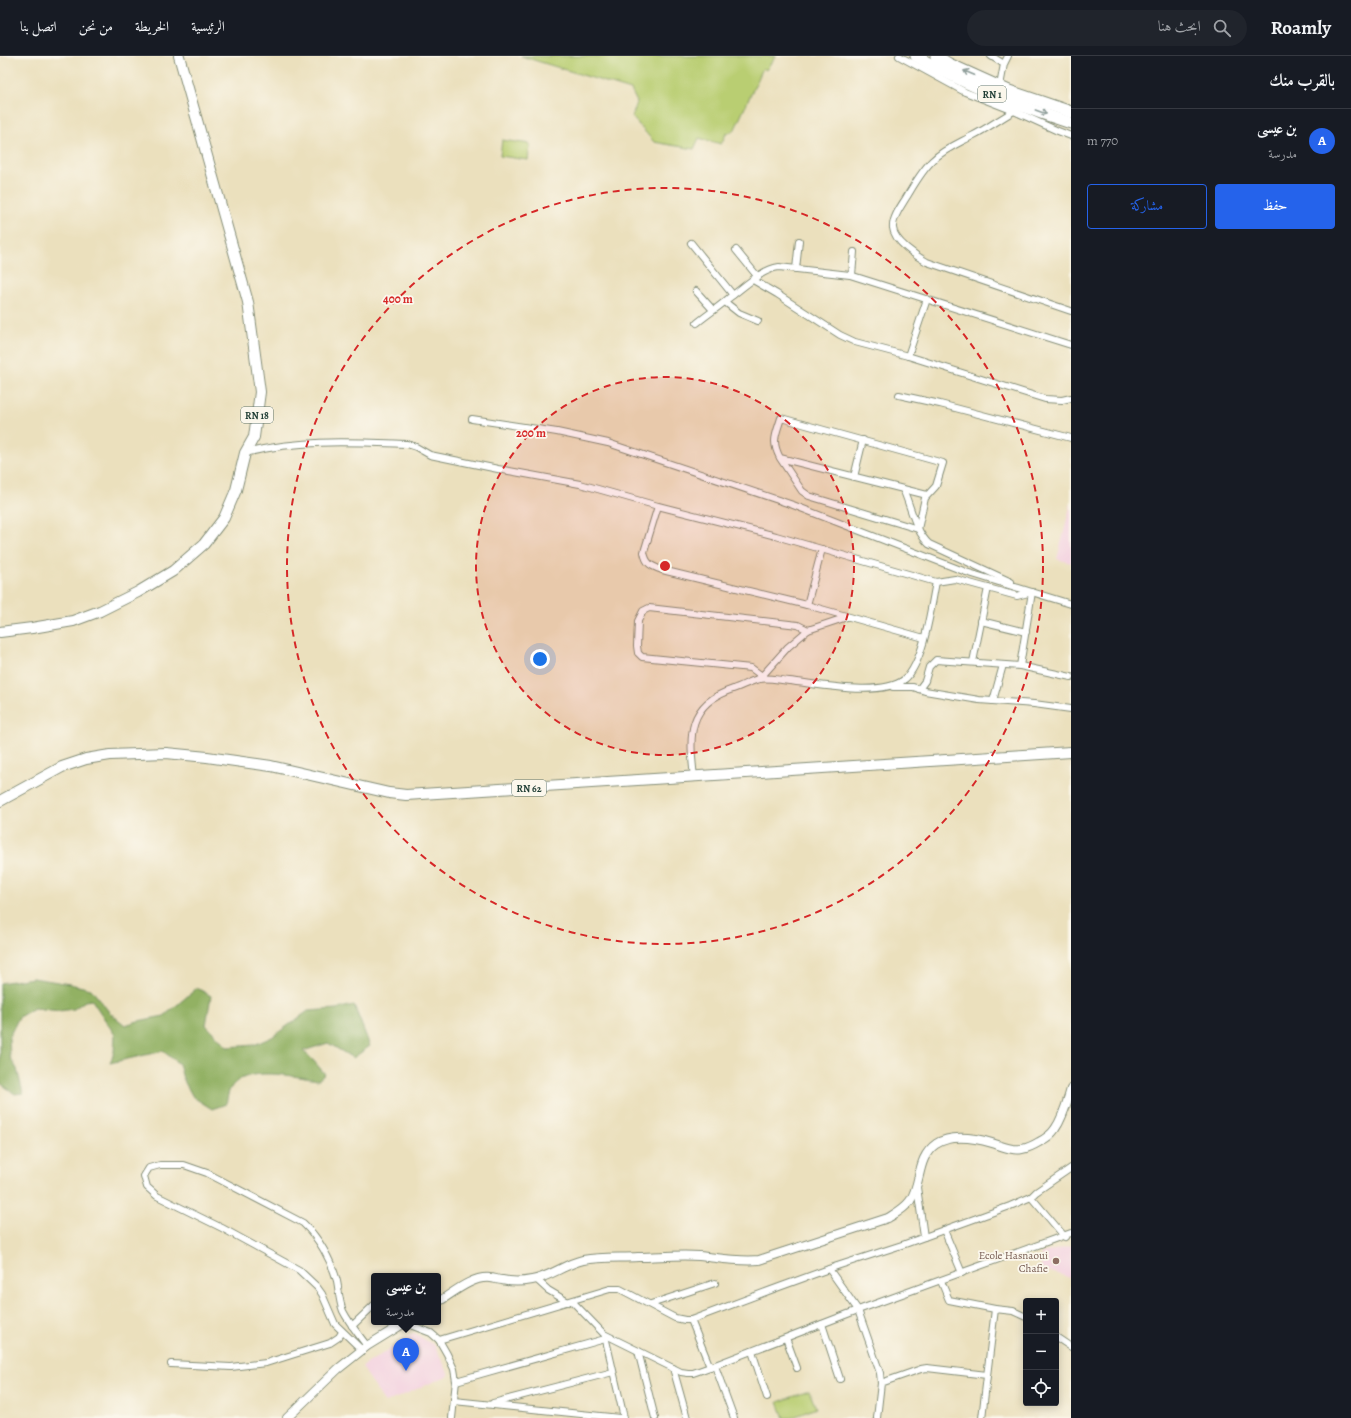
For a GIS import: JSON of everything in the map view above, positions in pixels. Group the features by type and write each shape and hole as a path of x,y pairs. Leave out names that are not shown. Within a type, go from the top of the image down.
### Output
{"highway":[{"name":"RN 1","path":"916,56 943,72 999,97 1071,122"},
{"name":"RN 1","path":"936,56 949,64 1009,91 1071,112"}],"main road":[{"name":"RN 18","path":"0,632 73,621 100,611 138,592 173,570 204,544 224,518 236,490 245,453 254,437 260,392 248,302 179,56"},
{"name":"RN 62","path":"0,801 62,767 86,759 110,755 166,752 207,756 271,766 389,794 406,795 1071,752"}],"street":[{"path":"899,56 965,92 1014,111 1071,136"},
{"path":"991,56 1004,64"},
{"path":"1000,86 1004,64 1008,56"},
{"path":"1014,111 973,136 941,153 933,160 925,168 897,212 893,222 893,228 895,234 901,242 917,256 927,262 1071,311"},
{"path":"796,269 799,241"},
{"path":"691,244 733,295"},
{"path":"736,250 756,278 777,294 849,339 867,346 908,356 1045,399 1062,400 1071,398"},
{"path":"852,275 854,252"},
{"path":"697,323 756,278 773,268 796,269 852,275 1071,346"},
{"path":"696,291 713,310"},
{"path":"908,356 927,299"},
{"path":"725,302 739,313 758,321"},
{"path":"900,395 1071,438"},
{"path":"781,418 863,440 943,464 936,486 925,498 918,529 809,496 802,491 776,450 774,441 781,418"},
{"path":"472,419 557,432 608,443 793,505 966,572 1071,604"},
{"path":"854,477 863,440"},
{"path":"245,453 271,447 300,443 331,442 407,444 430,455 570,482 776,536 936,582 955,579 1017,596 1032,592"},
{"path":"780,458 903,490 928,495"},
{"path":"903,490 910,503 918,529 923,538 929,544 1032,592"},
{"path":"658,506 644,552 645,559 652,566 662,570 807,605 924,638"},
{"path":"807,605 822,549"},
{"path":"888,687 905,678 912,671 916,663 924,638 936,582"},
{"path":"973,662 988,588"},
{"path":"1020,666 1032,592"},
{"path":"808,630 798,625 649,608 643,611 638,621 637,646 638,653 642,657 751,668 760,677 863,689 913,687 979,700 1034,704 1071,709"},
{"path":"694,777 691,739 696,718 701,709 716,695 760,677 788,647 808,630 847,617"},
{"path":"981,621 1026,632"},
{"path":"919,689 925,681 929,667 936,660 1020,666 1071,677"},
{"path":"993,701 1003,665"},
{"path":"924,1237 917,1186 920,1166 926,1153 936,1144 957,1138 973,1139 1010,1149 1021,1149 1033,1146 1047,1138 1055,1130 1071,1089"},
{"path":"160,1165 184,1165 193,1167 303,1223 310,1229 327,1256 337,1280 339,1299 343,1311 364,1348 342,1332 335,1324 322,1294 317,1287 299,1270 222,1228 157,1196 147,1187 144,1182 146,1171 153,1166 160,1165"},
{"path":"439,1340 610,1289 620,1289 675,1318 691,1320 829,1269 1010,1206 1031,1197 1071,1168"},
{"path":"441,1300 480,1278 523,1282 548,1276 582,1260 599,1258 699,1256 739,1261 759,1260 888,1218 902,1210 910,1201 917,1186"},
{"path":"1031,1197 1065,1236"},
{"path":"944,1230 962,1273"},
{"path":"536,1279 548,1290 570,1301 605,1336 638,1350 681,1372 688,1373 712,1366 858,1310 1071,1233"},
{"path":"829,1269 858,1310 880,1374 877,1418"},
{"path":"941,1280 949,1300 1013,1311 1023,1316"},
{"path":"651,1304 714,1283"},
{"path":"352,1326 371,1308"},
{"path":"982,1418 995,1309"},
{"path":"691,1320 734,1418"},
{"path":"822,1324 840,1379"},
{"path":"287,1418 338,1369 364,1348 401,1325"},
{"path":"413,1325 430,1333 439,1340 454,1369 456,1381 452,1418"},
{"path":"171,1364 231,1368 266,1363 330,1343 339,1337 342,1332"},
{"path":"605,1336 624,1418"},
{"path":"456,1381 605,1336"},
{"path":"786,1338 796,1368"},
{"path":"1059,1339 1071,1348"},
{"path":"638,1350 655,1418"},
{"path":"752,1351 767,1397"},
{"path":"673,1368 687,1418"},
{"path":"880,1383 927,1368 987,1375"},
{"path":"488,1404 613,1372"},
{"path":"454,1401 620,1418"}],"shaded area":[{"path":"1071,503 1071,563 1057,559"},
{"name":"Ecole Hasnaoui Chafie","path":"1071,1246 1071,1278 1041,1269 1042,1253"},
{"path":"414,1333 435,1346 449,1375 385,1403 362,1367"}],"green space":[{"path":"521,56 776,56 766,70 763,68 734,131 726,134 721,144 699,138 694,149 654,142 632,117 637,102 631,90"},
{"path":"502,140 530,144 528,160 500,156"},
{"path":"33,978 91,989 110,1013 125,1025 164,1016 197,988 211,996 206,1025 227,1047 254,1045 272,1037 308,1011 336,1009 354,1005 370,1046 353,1058 328,1043 303,1051 325,1074 318,1080 271,1074 258,1074 246,1077 237,1081 230,1089 226,1104 212,1109 193,1097 183,1079 179,1064 163,1051 110,1063 114,1052 115,1035 92,1000 85,1001 74,1009 59,1011 34,1008 19,1017 9,1037 10,1057 17,1069 23,1093 15,1094 0,1083 0,983"},
{"path":"809,1391 816,1408 791,1418 784,1418 778,1402"}],"place":[{"name":"Ecole Hasnaoui Chafie","path":"1056,1261"},
{"name":"بن عيسى","path":"406,1371"}]}
